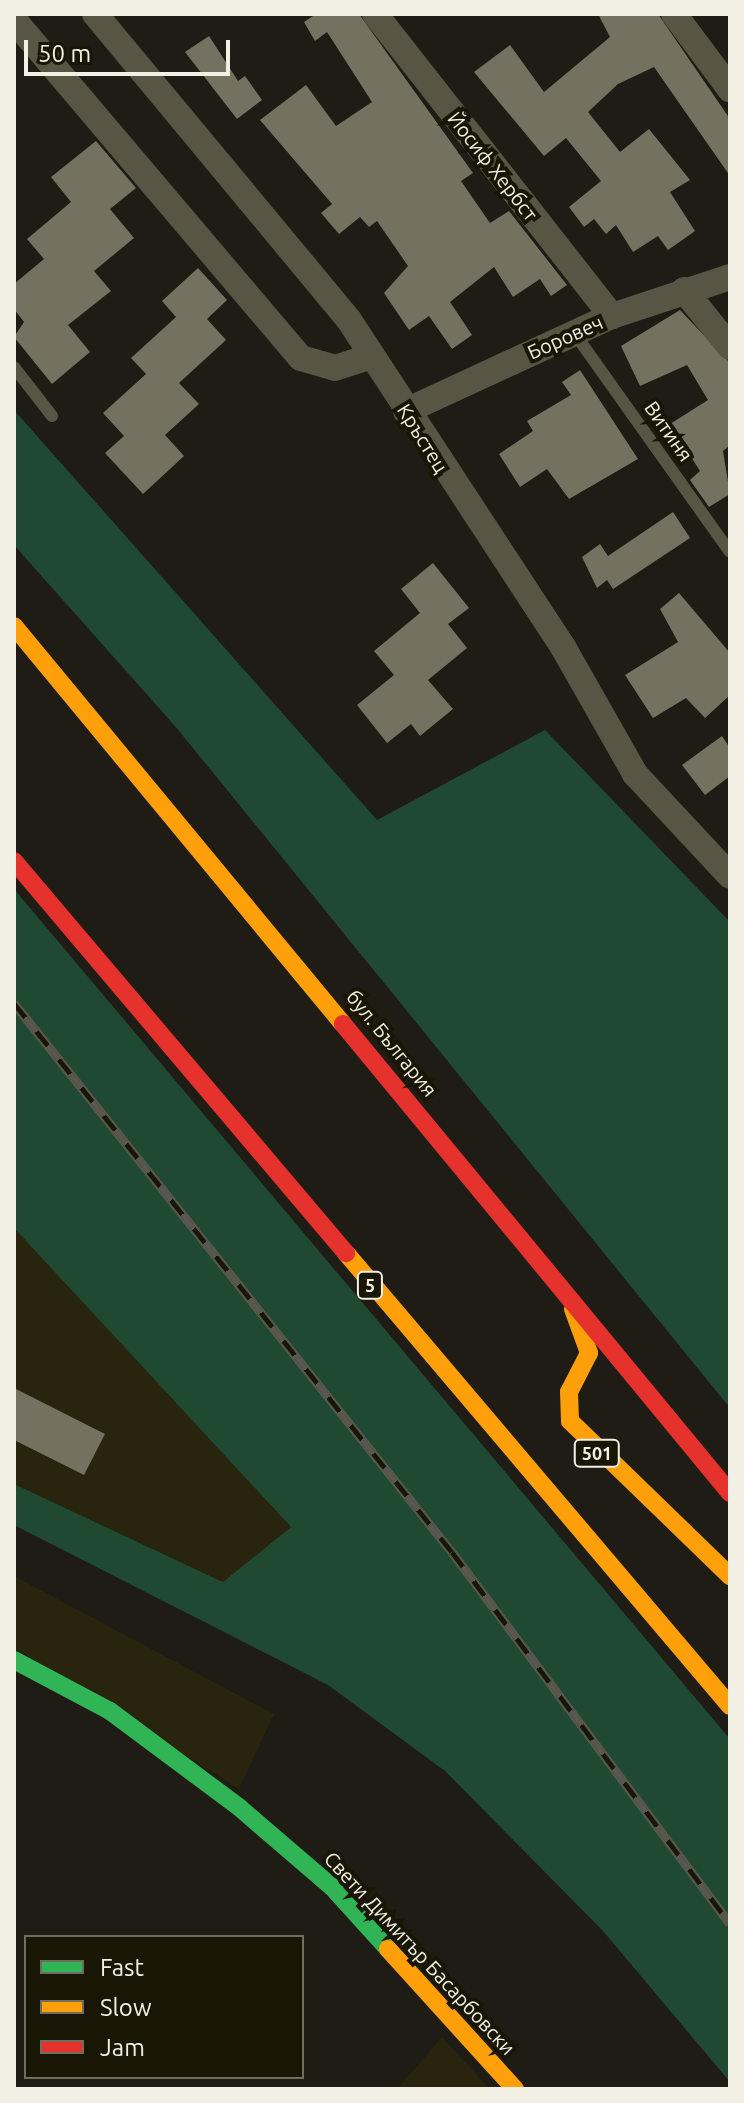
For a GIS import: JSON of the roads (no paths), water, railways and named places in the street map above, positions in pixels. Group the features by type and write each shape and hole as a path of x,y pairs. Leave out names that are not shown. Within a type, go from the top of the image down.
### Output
{"main road":[{"name":"бул. България","path":"14,626 730,1493"},
{"name":"5","path":"14,861 730,1706"},
{"name":"501","path":"565,1293 589,1353 569,1392 570,1421 730,1576"},
{"name":"Свети Димитър Басарбовски","path":"14,1660 110,1711 251,1817 332,1887 515,2089"}],"street":[{"name":"Кръстец","path":"95,14 349,320 369,357 563,647 635,774 730,876"},
{"name":"Йосиф Хербст","path":"375,14 612,316"},
{"path":"674,14 730,89"},
{"path":"14,20 301,358 335,368 369,357"},
{"name":"Боровеч","path":"406,411 612,316 730,277"},
{"path":"684,290 730,347"}],"lane":[{"name":"Витиня","path":"575,334 730,552"},
{"path":"14,367 52,416"}],"railway":[{"path":"14,1003 452,1552 730,1923"}]}
